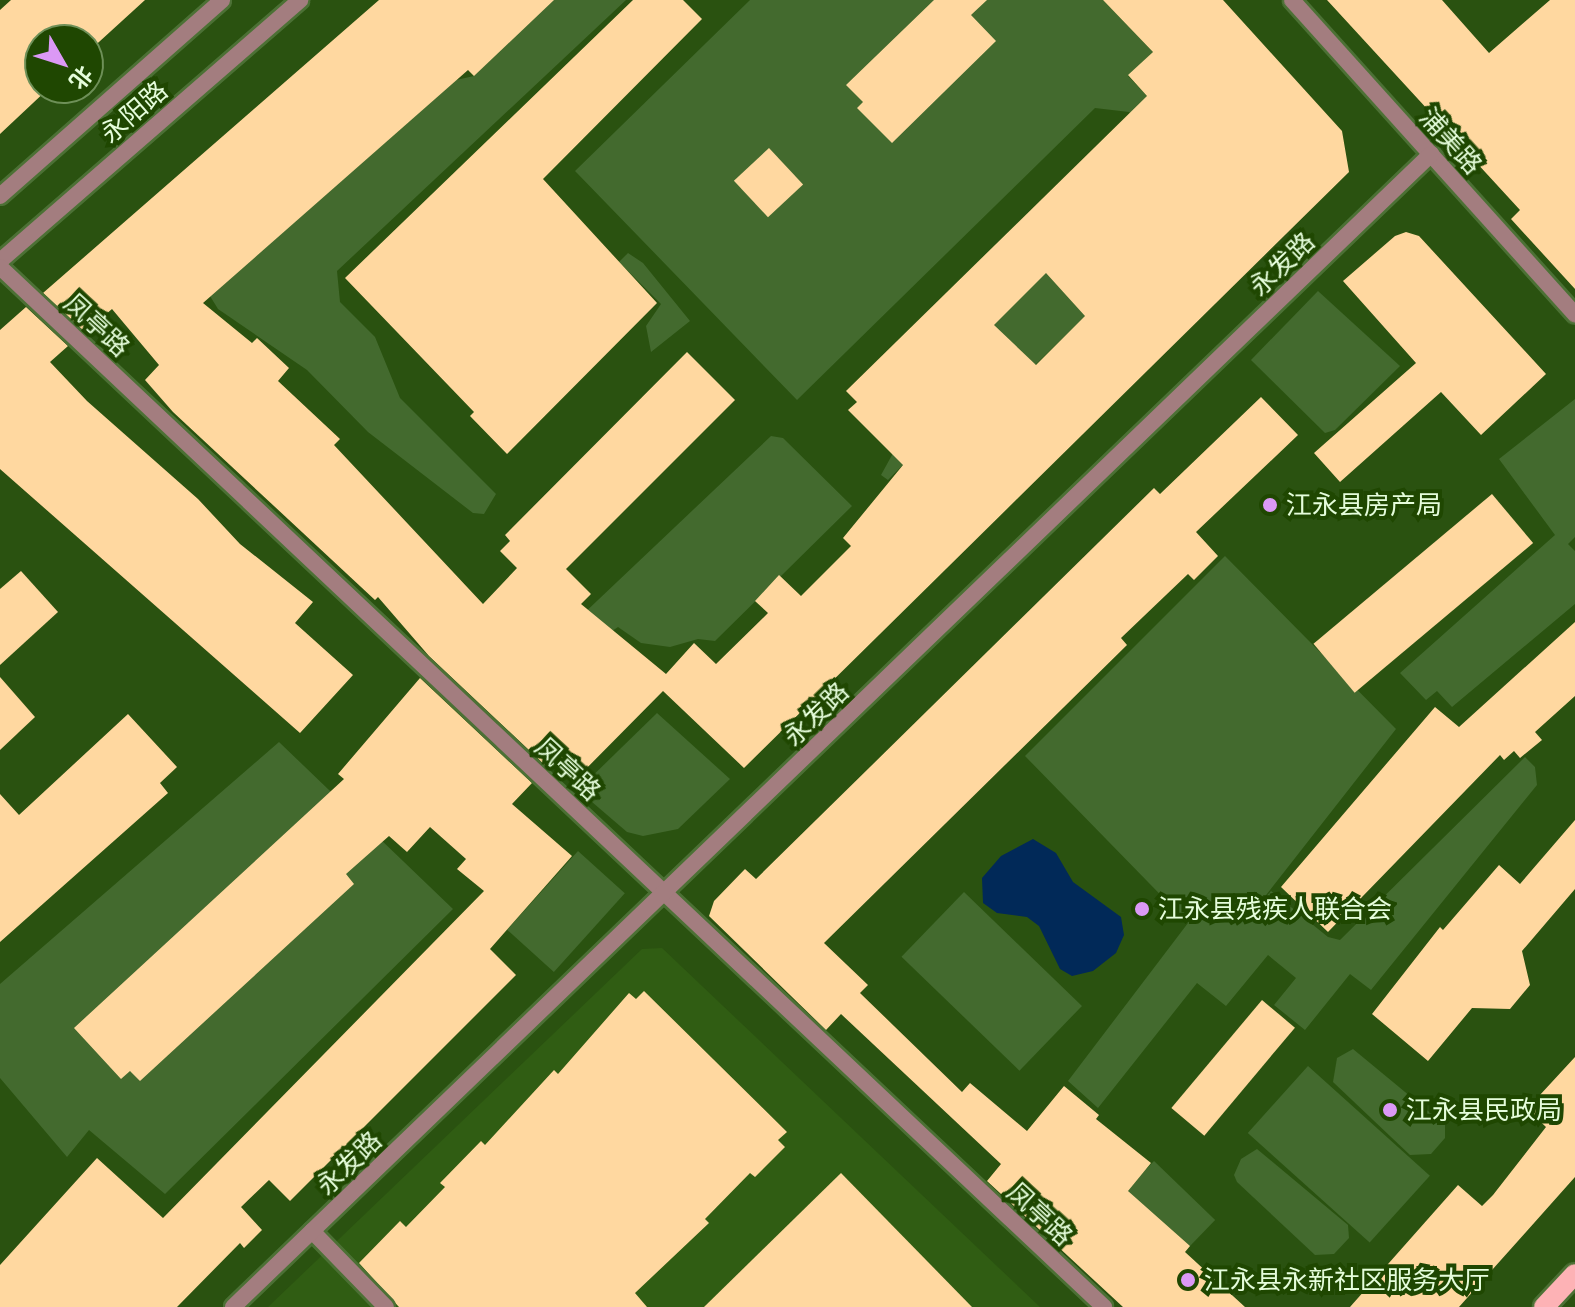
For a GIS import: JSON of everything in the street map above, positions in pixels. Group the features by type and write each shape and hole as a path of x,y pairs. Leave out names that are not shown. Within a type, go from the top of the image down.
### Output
{"main road":[{"path":"1544,1307 1575,1274"}],"street":[{"name":"永阳路","path":"0,196 222,0"},
{"name":"永阳路","path":"0,264 300,0"},
{"name":"浦美路","path":"1292,0 1575,314"},
{"name":"永发路","path":"233,1307 1431,154"},
{"name":"凤亭路","path":"0,264 1104,1307"},
{"path":"312,1231 386,1307"}],"shaded area":[{"path":"551,0 626,0 337,271 340,302 375,337 400,398 496,494 484,514 473,513 368,432 307,370 218,309 210,296 456,80 474,76"},
{"path":"750,0 1103,0 1153,52 1128,76 1152,101 1156,97 1206,153 1215,146 1225,157 1072,301 1080,310 1211,186 1214,191 993,406 989,402 1030,360 1015,345 973,387 965,379 933,412 944,423 888,480 881,475 892,455 895,421 1168,152 1129,112 1095,108 797,400 575,171"},
{"path":"628,253 643,263 690,321 651,352 646,326 661,304 619,262"},
{"path":"1318,291 1400,366 1335,430 1325,433 1251,360"},
{"path":"1575,399 1575,537 1568,544 1575,551 1575,604 1452,707 1437,691 1426,700 1400,673 1555,535 1499,459"},
{"path":"771,436 783,438 852,506 715,641 698,639 670,647 641,643 618,627 602,638 579,618"},
{"path":"1225,556 1396,729 1252,913 1271,891 1328,937 1340,940 1525,757 1535,767 1537,785 1371,990 1350,974 1305,1030 1274,1005 1296,978 1268,955 1226,1006 1197,983 1098,1108 1068,1081 1188,923 1025,756"},
{"path":"657,713 730,779 678,829 643,836 627,832 578,790"},
{"path":"279,742 453,909 165,1194 89,1130 67,1157 0,1078 0,984"},
{"path":"578,851 625,893 554,972 507,930"},
{"path":"964,892 1082,1006 1019,1071 901,957"},
{"path":"662,948 1040,1307 268,1307 642,949"},
{"path":"1353,1049 1445,1125 1445,1138 1431,1154 1410,1155 1333,1082 1337,1058"},
{"path":"1308,1066 1430,1176 1370,1243 1248,1133"},
{"path":"1257,1149 1348,1225 1349,1238 1334,1254 1315,1255 1237,1182 1234,1175 1241,1159"},
{"path":"1154,1161 1215,1220 1187,1249 1126,1190"}],"water":[{"path":"1033,839 1056,853 1073,882 1121,917 1124,935 1116,953 1093,971 1072,976 1060,969 1039,926 1027,917 997,913 983,903 982,878 1001,856"}],"building":[{"path":"11,0 145,0 104,37 104,24 24,24 24,104 32,104 0,134 0,10"},
{"path":"379,0 554,0 474,76 468,70 203,303 252,343 257,338 289,368 278,381 340,439 334,445 483,604 517,568 500,551 510,541 505,535 687,352 735,400 566,569 591,594 581,604 666,674 694,643 716,664 768,613 755,601 779,575 801,596 851,546 843,538 903,465 848,410 857,402 846,391 1147,96 1128,75 1153,52 1103,0 1223,0 1342,131 1349,172 744,768 663,691 572,783 552,764 548,768 429,656 378,597 375,600 173,412 145,380 159,365 112,309 85,332 43,293","holes":["1046,273 1085,316 1036,365 994,325"]},
{"path":"633,0 683,0 702,19 543,179 657,303 507,454 470,416 474,412 345,278"},
{"path":"934,0 987,0 971,15 996,41 892,143 857,108 863,102 846,85"},
{"path":"1327,0 1442,0 1489,53 1550,0 1575,0 1575,289 1511,219 1520,210"},
{"path":"769,148 803,185 768,217 734,181"},
{"path":"1406,232 1419,236 1546,374 1481,435 1441,392 1340,482 1314,453 1416,363 1343,281 1395,236"},
{"path":"26,307 68,346 50,362 87,401 198,499 240,544 313,602 295,623 353,675 300,733 0,469 0,330"},
{"path":"1261,397 1298,435 1196,532 1218,556 1194,580 1188,574 1121,638 1127,645 824,943 868,985 860,993 962,1092 970,1083 1027,1131 1064,1086 1099,1115 1096,1119 1151,1163 1128,1191 1190,1246 1185,1252 1245,1307 1123,1307 987,1181 1001,1164 841,1014 826,1030 709,916 714,901 745,869 756,879 1154,488 1160,494"},
{"path":"1492,494 1533,543 1355,693 1314,644"},
{"path":"21,571 58,612 0,665 0,589"},
{"path":"1575,622 1575,696 1535,732 1542,740 1520,758 1514,751 1504,760 1500,755 1328,932 1281,887 1435,707 1459,727"},
{"path":"0,677 35,717 0,750"},
{"path":"420,678 532,783 512,804 572,856 490,949 516,975 290,1201 269,1180 241,1207 262,1230 244,1248 240,1243 177,1307 0,1307 0,1265 97,1158 163,1218 484,891 457,869 466,859 430,827 407,852 389,836 346,874 354,884 140,1081 130,1071 121,1079 74,1028 344,779 338,774"},
{"path":"128,714 177,767 160,783 168,793 0,942 0,794 19,815"},
{"path":"1575,820 1575,889 1522,951 1530,985 1510,1009 1472,1008 1428,1061 1372,1014 1440,927 1443,930 1499,865 1520,884"},
{"path":"644,991 787,1132 778,1140 785,1147 755,1177 750,1173 705,1219 709,1223 635,1293 647,1307 399,1307 359,1263 400,1221 406,1227 445,1187 440,1183 481,1141 485,1145 554,1070 558,1074 629,993 636,999"},
{"path":"1262,1000 1295,1028 1204,1136 1171,1108"},
{"path":"1575,1057 1575,1177 1459,1307 1350,1307 1458,1185 1482,1206 1493,1195 1546,1127 1527,1109"},
{"path":"841,1173 972,1307 704,1307"}],"place":[{"name":"江永县房产局","path":"1270,505"},
{"name":"江永县残疾人联合会","path":"1142,909"},
{"name":"江永县民政局","path":"1390,1110"},
{"name":"江永县永新社区服务大厅","path":"1188,1280"}]}
